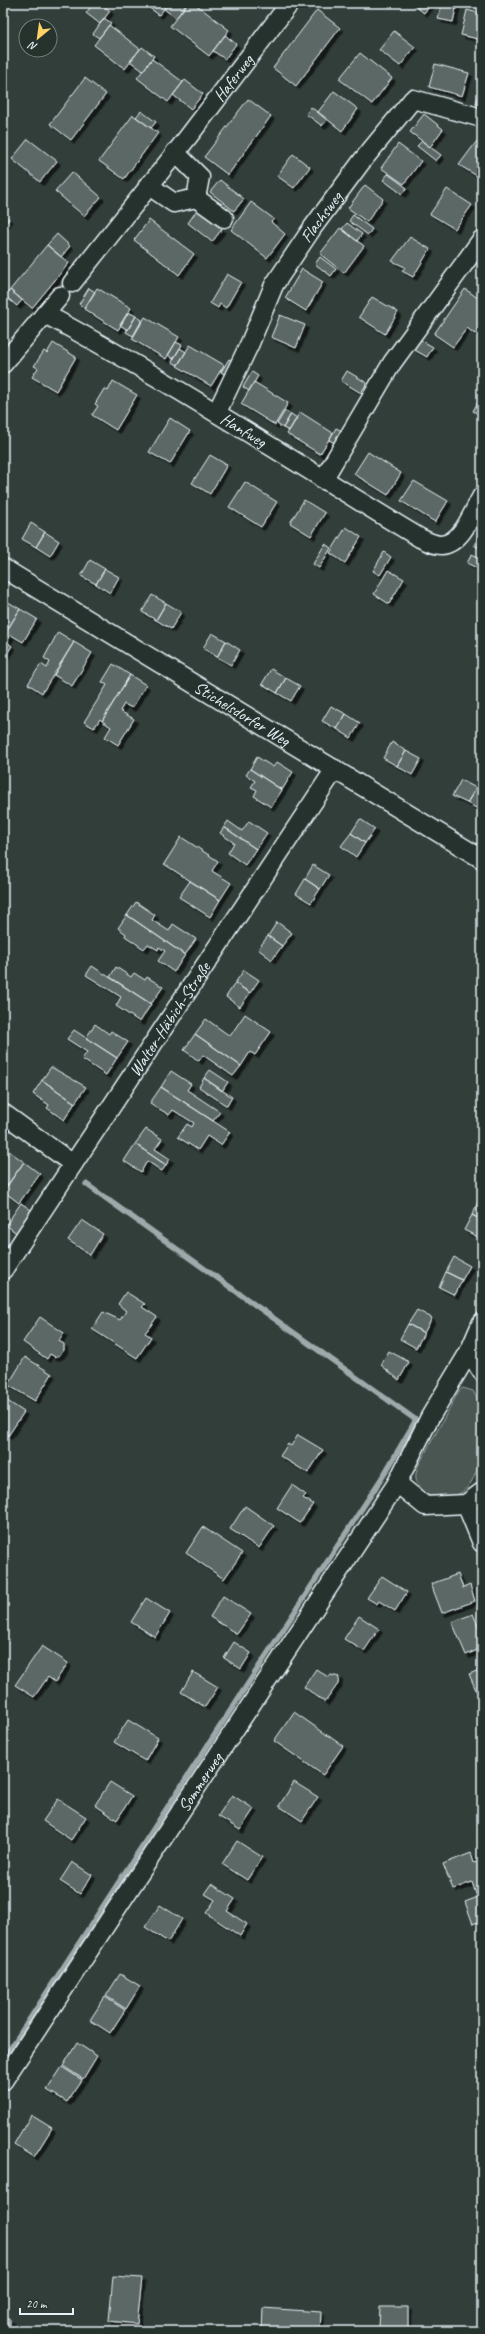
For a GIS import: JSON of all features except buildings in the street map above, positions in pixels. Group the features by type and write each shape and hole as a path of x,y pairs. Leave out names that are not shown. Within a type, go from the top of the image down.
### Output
{"street":[{"name":"Haferweg","path":"46,314 175,152 290,3"},
{"name":"Flachsweg","path":"217,412 250,343 274,285 313,227 362,161 412,99 482,118"},
{"path":"175,152 200,177 196,198"},
{"path":"148,186 174,203 196,198 224,218"},
{"path":"323,480 392,363 482,239"},
{"path":"3,364 46,314"},
{"name":"Hanfweg","path":"46,314 113,350 217,412 323,480 420,538 440,545 452,541 458,536 482,496"},
{"name":"Stichelsdorfer Weg","path":"3,568 482,858"},
{"name":"Walter-Häbich-Straße","path":"3,1270 335,769"},
{"path":"3,1113 73,1164"},
{"name":"Sommerweg","path":"3,2081 397,1483 430,1417 470,1352 482,1322"},
{"path":"470,1352 482,1372"},
{"path":"397,1483 425,1506 466,1504 482,1492"},
{"path":"466,1504 482,1543"}],"shaded area":[{"path":"463,1388 473,1391 481,1412 482,1440 478,1466 470,1484 457,1495 440,1498 432,1497 419,1487 416,1472 459,1391"}],"waterway":[{"path":"3,2060 385,1473 416,1420 86,1184"}]}
